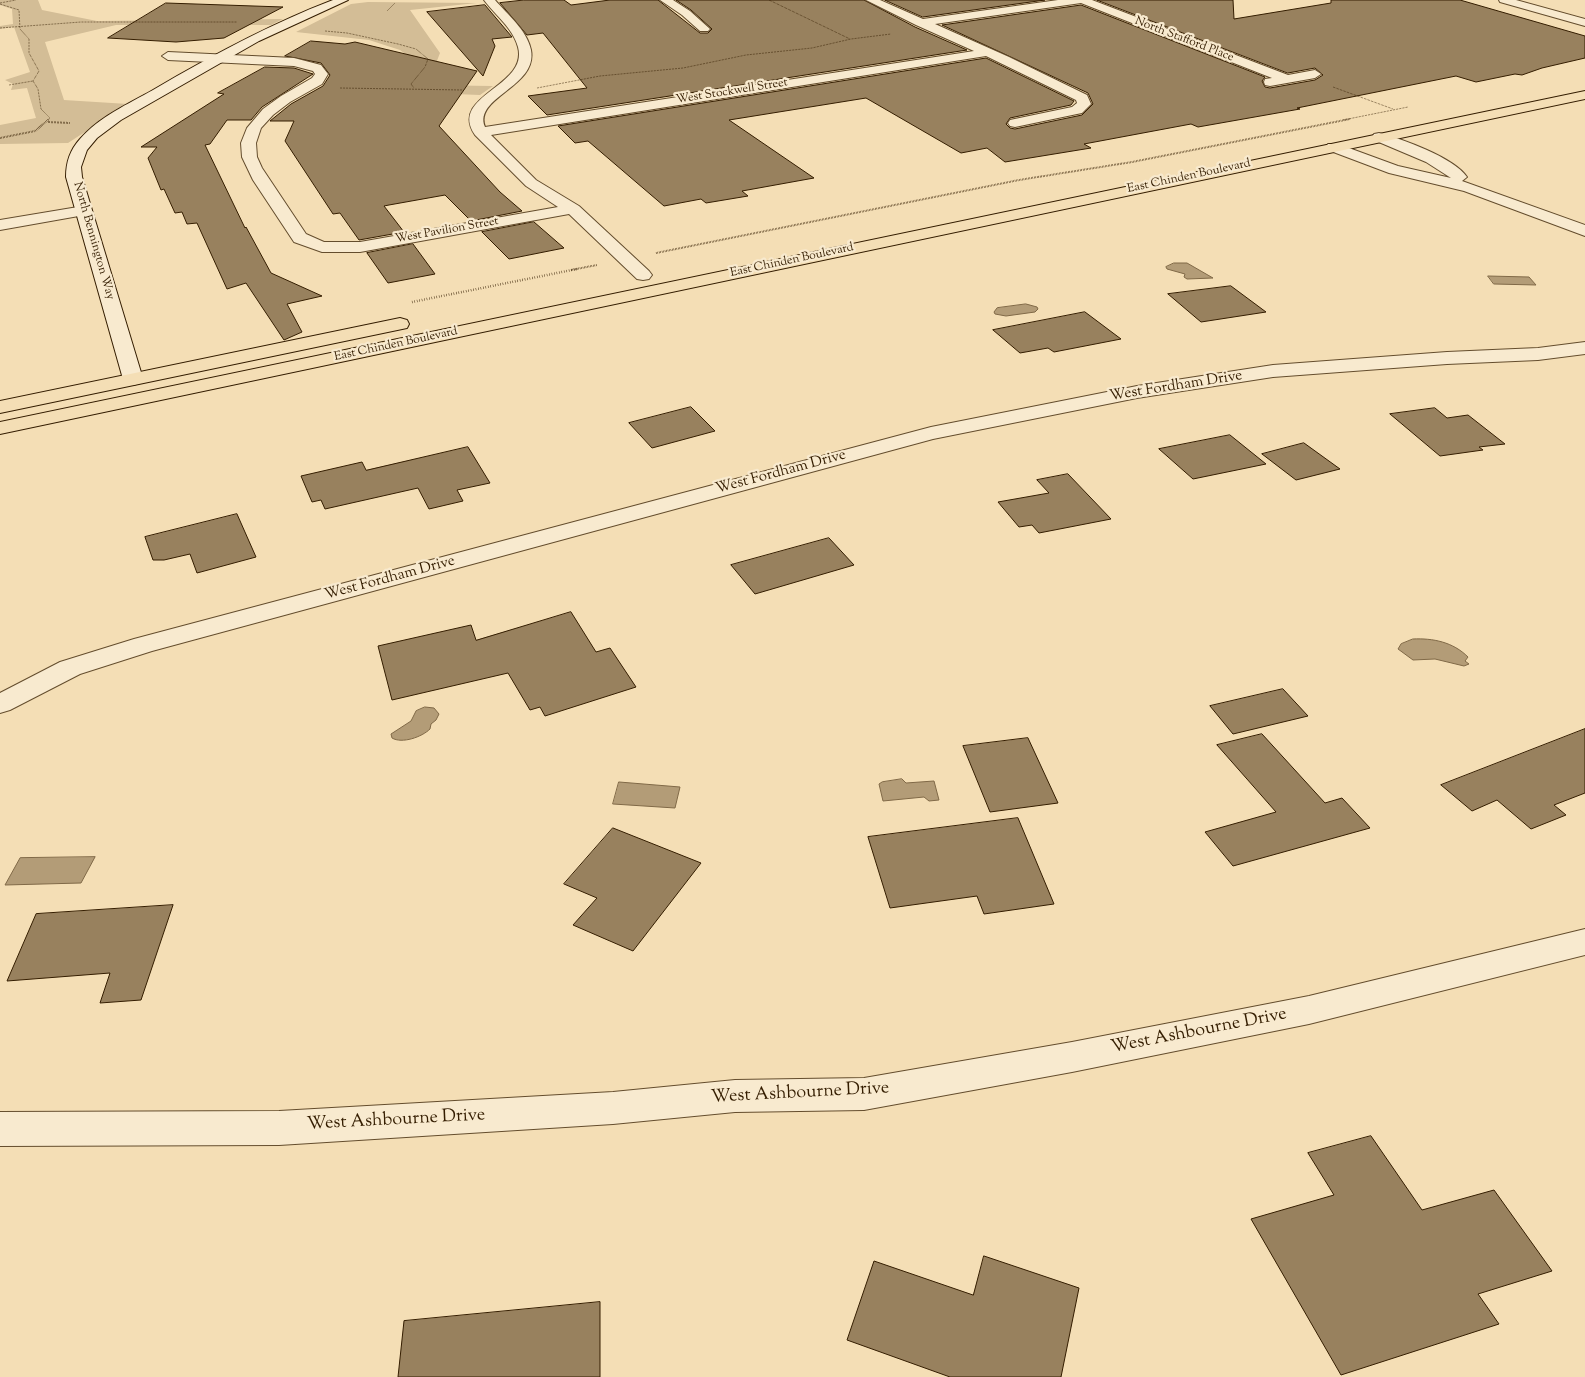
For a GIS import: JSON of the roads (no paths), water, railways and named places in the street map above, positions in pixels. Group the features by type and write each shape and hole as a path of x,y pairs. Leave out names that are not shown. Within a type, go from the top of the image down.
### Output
{"main road":[{"path":"1480,103 1585,82"},
{"path":"1333,146 1352,135 1531,99 1558,88"},
{"name":"East Chinden Boulevard","path":"0,428 1333,146 1585,95"},
{"path":"962,208 1021,196"},
{"path":"624,278 662,271"},
{"path":"183,390 273,362 602,293 643,275"},
{"name":"East Chinden Boulevard","path":"0,407 416,321"}],"street":[{"name":"North Bennington Way","path":"133,379 84,211 73,167 76,156 84,142 116,118 278,26 343,0"},
{"path":"488,0 515,32 526,52 525,62 518,74 479,110 476,122 480,132 531,183 572,209 643,275"},
{"path":"665,0 686,13 704,29"},
{"path":"871,0 984,53 1021,68 1082,98 1084,104 1077,110 1016,123"},
{"path":"920,23 1082,0"},
{"name":"North Stafford Place","path":"1082,0 1287,79"},
{"path":"1504,0 1585,23"},
{"name":"West Stockwell Street","path":"480,132 984,53"},
{"path":"168,56 219,59"},
{"name":"West Pavilion Street","path":"219,59 294,62 317,68 322,74 317,81 269,111 256,124 250,136 248,149 251,164 300,238 322,247 360,247 572,209"},
{"path":"1258,84 1310,75"},
{"path":"1379,137 1443,165 1470,186"},
{"path":"1333,146 1394,170 1470,186 1585,231"},
{"path":"0,225 84,211"},
{"name":"West Fordham Drive","path":"0,704 70,668 144,645 931,433 1137,392 1273,371 1447,358 1538,354 1585,348"},
{"name":"West Ashbourne Drive","path":"0,1129 279,1128 613,1108 735,1096 864,1094 1072,1057 1309,1010 1585,942"}]}
